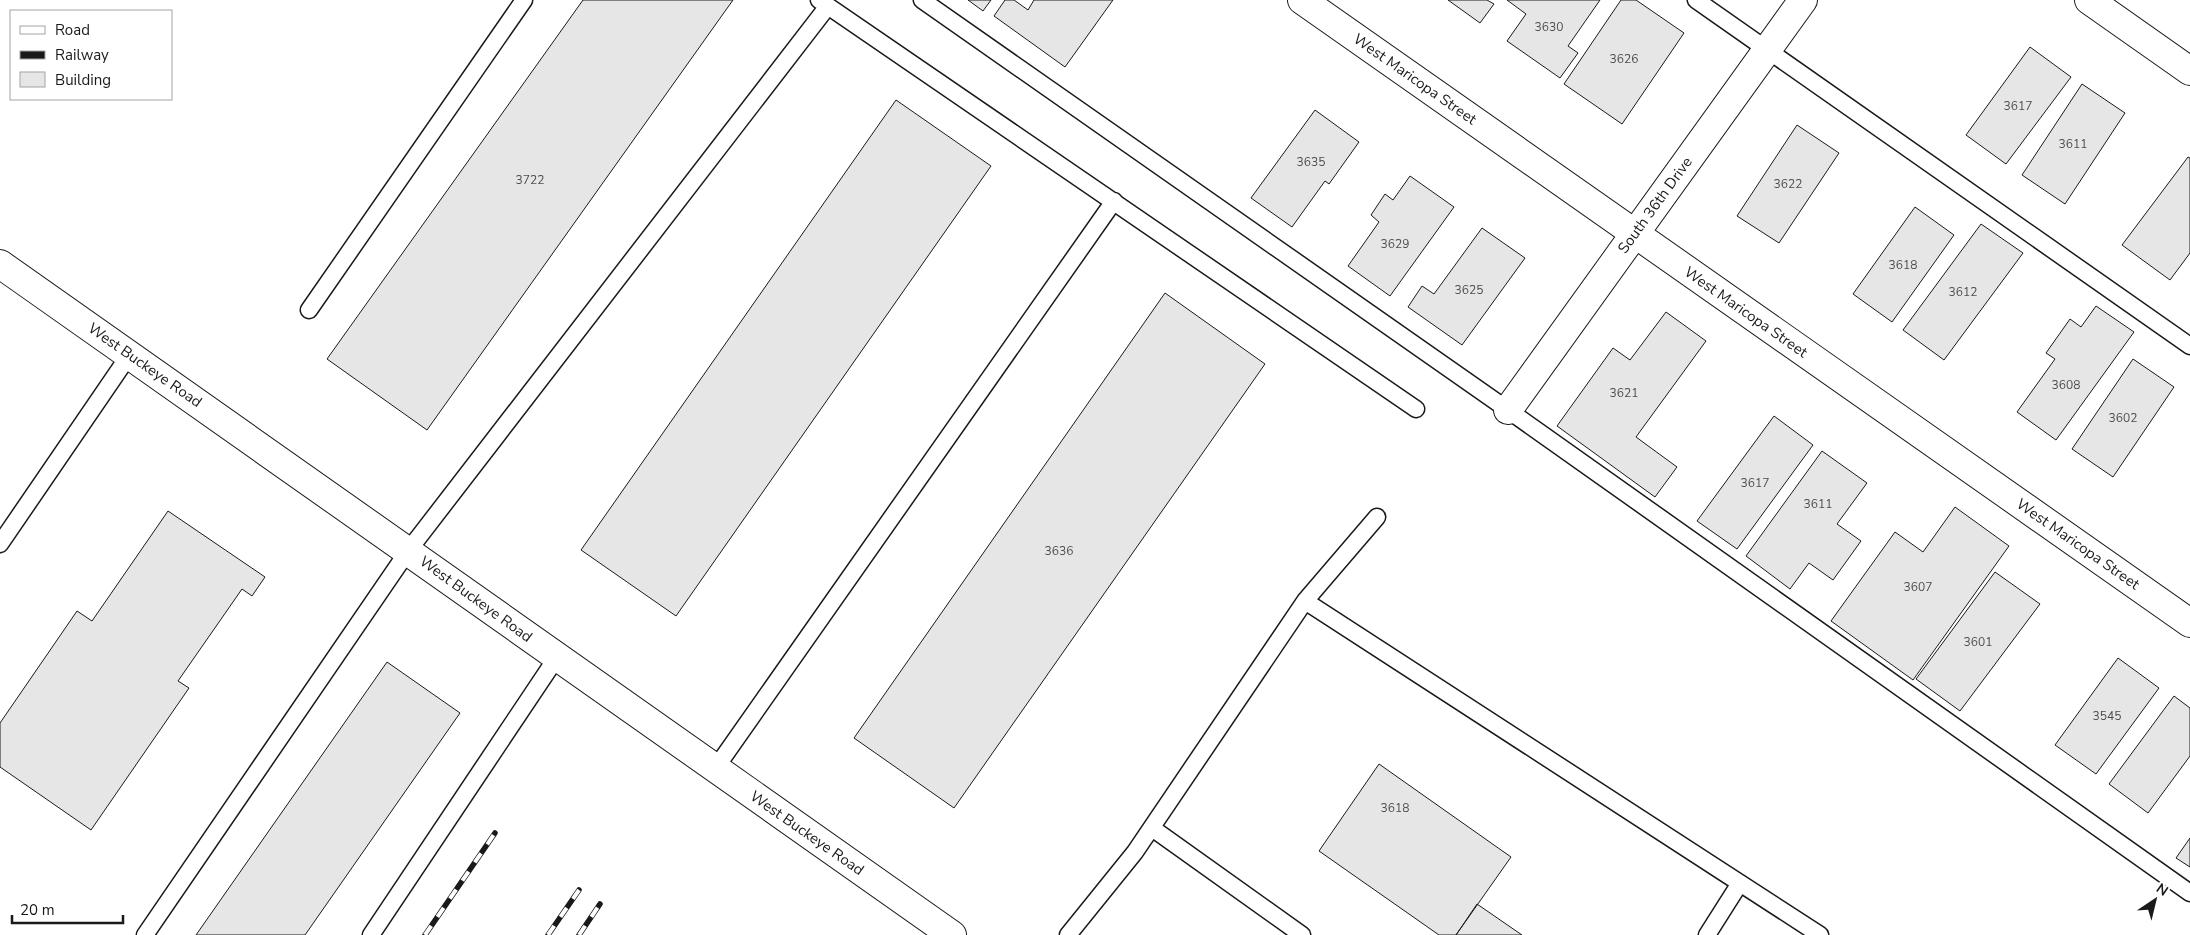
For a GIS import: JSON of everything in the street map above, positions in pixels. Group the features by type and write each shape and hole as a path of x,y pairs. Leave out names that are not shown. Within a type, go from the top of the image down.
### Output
{"street":[{"name":"West Maricopa Street","path":"1302,0 2190,623"},
{"name":"South 36th Drive","path":"1508,410 1803,0"},
{"path":"2089,0 2190,71"},
{"name":"West Buckeye Road","path":"0,264 952,935"}],"lane":[{"path":"309,310 524,0"},
{"path":"922,0 1508,410 2190,893"},
{"path":"1696,0 2190,346"},
{"path":"145,935 408,551 824,3 1114,200 1416,409"},
{"path":"716,769 1114,200"},
{"path":"0,544 130,354"},
{"path":"1068,935 1136,852 1305,600 1378,517"},
{"path":"1305,600 1820,935"},
{"path":"371,935 557,657"},
{"path":"1152,828 1302,935"},
{"path":"1707,935 1740,883"}],"building":[{"path":"583,0 733,0 427,430 327,359"},
{"path":"968,0 991,0 983,11"},
{"path":"1005,0 1014,0 1028,10 1034,0 1113,0 1065,67 994,16"},
{"path":"1448,0 1487,0 1494,4 1480,23"},
{"path":"1507,0 1600,0 1568,46 1578,53 1560,78 1507,41 1526,14"},
{"path":"1621,0 1636,0 1684,33 1622,124 1564,84"},
{"path":"2030,47 2071,77 2006,164 1966,135"},
{"path":"2082,84 2125,113 2065,204 2022,175"},
{"path":"896,100 991,166 676,616 581,550"},
{"path":"1315,110 1359,142 1329,184 1325,181 1292,227 1251,198"},
{"path":"1797,125 1839,153 1779,243 1737,216"},
{"path":"2188,157 2190,158 2190,253 2170,280 2122,245"},
{"path":"1410,176 1454,207 1390,296 1348,266 1379,222 1371,215 1385,194 1393,200"},
{"path":"1915,207 1954,235 1892,322 1853,294"},
{"path":"1981,224 2023,253 1944,360 1903,330"},
{"path":"1482,228 1525,258 1462,345 1408,307 1422,286 1434,294"},
{"path":"1165,293 1265,364 954,808 854,738"},
{"path":"2096,306 2134,332 2056,440 2017,412 2055,359 2046,353 2070,319 2081,327"},
{"path":"1666,312 1706,341 1636,437 1677,467 1655,497 1557,426 1613,348 1630,360"},
{"path":"2133,359 2174,387 2113,477 2072,449"},
{"path":"1774,416 1813,445 1737,549 1697,521"},
{"path":"1822,451 1867,483 1837,524 1861,541 1833,580 1809,563 1790,589 1746,556"},
{"path":"1955,507 2009,546 1913,680 1831,621 1895,532 1923,552"},
{"path":"168,511 265,577 252,596 242,589 178,681 189,688 91,830 0,767 0,723 77,611 92,621"},
{"path":"1995,572 2040,604 1960,711 1916,679"},
{"path":"2118,658 2159,688 2096,774 2055,745"},
{"path":"387,662 460,713 305,935 196,935"},
{"path":"2174,696 2190,708 2190,756 2148,813 2109,784"},
{"path":"1379,764 1511,857 1456,935 1439,935 1319,851"},
{"path":"2190,838 2190,867 2176,858"},
{"path":"1477,904 1522,935 1456,935"}],"railway":[{"path":"425,935 495,833"},
{"path":"548,935 579,890"},
{"path":"579,935 600,904"}]}
